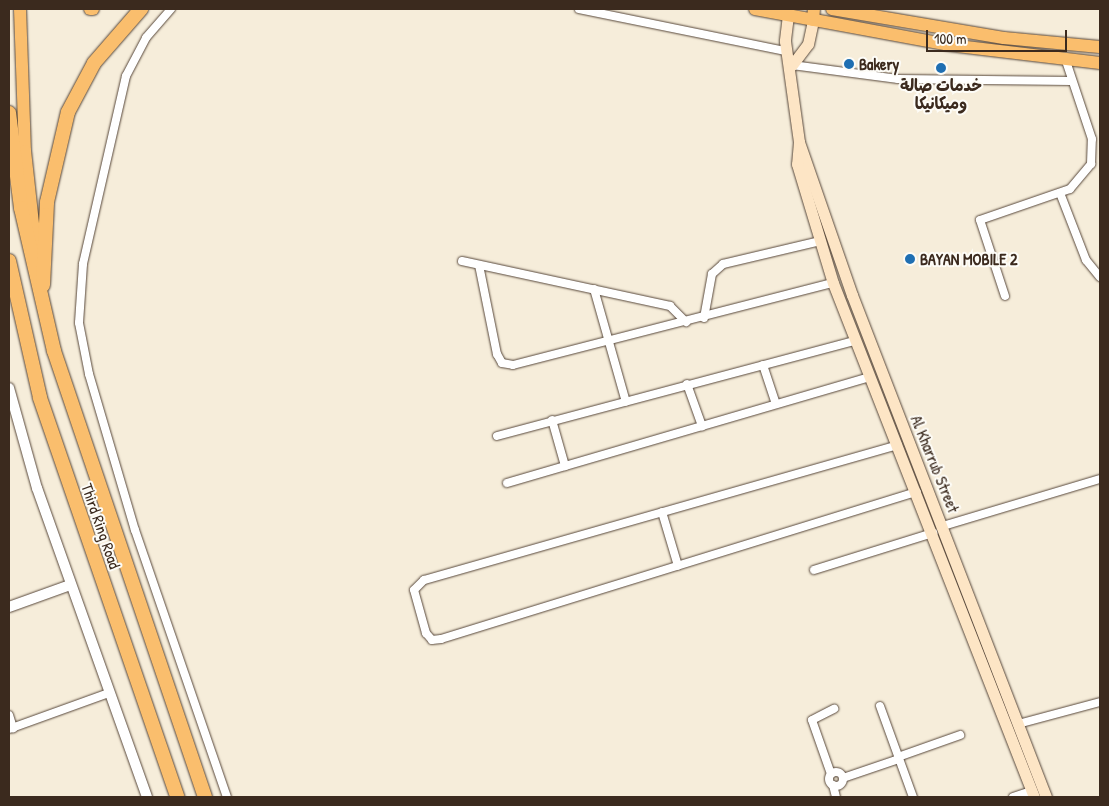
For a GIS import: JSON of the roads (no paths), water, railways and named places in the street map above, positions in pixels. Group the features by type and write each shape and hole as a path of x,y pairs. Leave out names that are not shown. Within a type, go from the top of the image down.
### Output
{"highway":[{"name":"Third Ring Road","path":"20,9 24,142 42,308"},
{"path":"42,308 47,202 68,112 94,63 142,9"},
{"path":"755,9 814,14 1066,61 1098,63 1099,47 904,22 832,9"},
{"path":"877,9 904,22"},
{"name":"Third Ring Road","path":"9,113 21,208 42,308 66,391 205,797"},
{"name":"Third Ring Road","path":"9,261 45,416 177,797"}],"main road":[{"path":"786,52 789,12"},
{"path":"792,65 808,44 814,14"},
{"name":"Al Kharrub Street","path":"786,52 792,65 799,142 797,164 833,282 854,341 917,492 938,529 1046,797"},
{"name":"Al Kharrub Street","path":"799,142 852,295 1032,794"},
{"path":"839,299 852,295"}],"street":[{"path":"171,9 146,38 126,76 83,264 79,322 89,374 135,530 227,797"},
{"path":"579,9 786,52"},
{"path":"1005,296 980,220 1060,193 1083,179 1093,156 1066,61"},
{"path":"792,65 898,79 1071,81"},
{"path":"1060,193 1086,260 1100,277"},
{"path":"704,318 712,274 723,264 820,240"},
{"path":"462,261 670,306 686,322"},
{"path":"480,265 497,354 502,363 513,366 704,318 833,282"},
{"path":"594,289 626,402"},
{"path":"497,436 854,341"},
{"path":"763,365 776,404"},
{"path":"507,483 869,376"},
{"path":"687,384 702,426"},
{"path":"9,388 70,585 147,797"},
{"path":"552,420 565,466"},
{"path":"898,445 419,582 414,590 426,633 432,640 441,639 917,492"},
{"path":"814,570 1100,479"},
{"path":"662,512 678,566"},
{"path":"9,607 70,585"},
{"path":"9,716 11,729 109,694"},
{"path":"1018,724 1100,702"},
{"path":"880,706 913,797"},
{"path":"834,709 812,720 831,774 836,797"},
{"path":"833,785 839,785 843,778 960,735"},
{"path":"831,774 839,772 843,778"},
{"path":"1012,797 1032,794"}],"place":[{"name":"Bakery","path":"849,64"},
{"name":"خدمات صالة وميكانيكا","path":"941,68"},
{"name":"BAYAN MOBILE 2","path":"910,259"}]}
